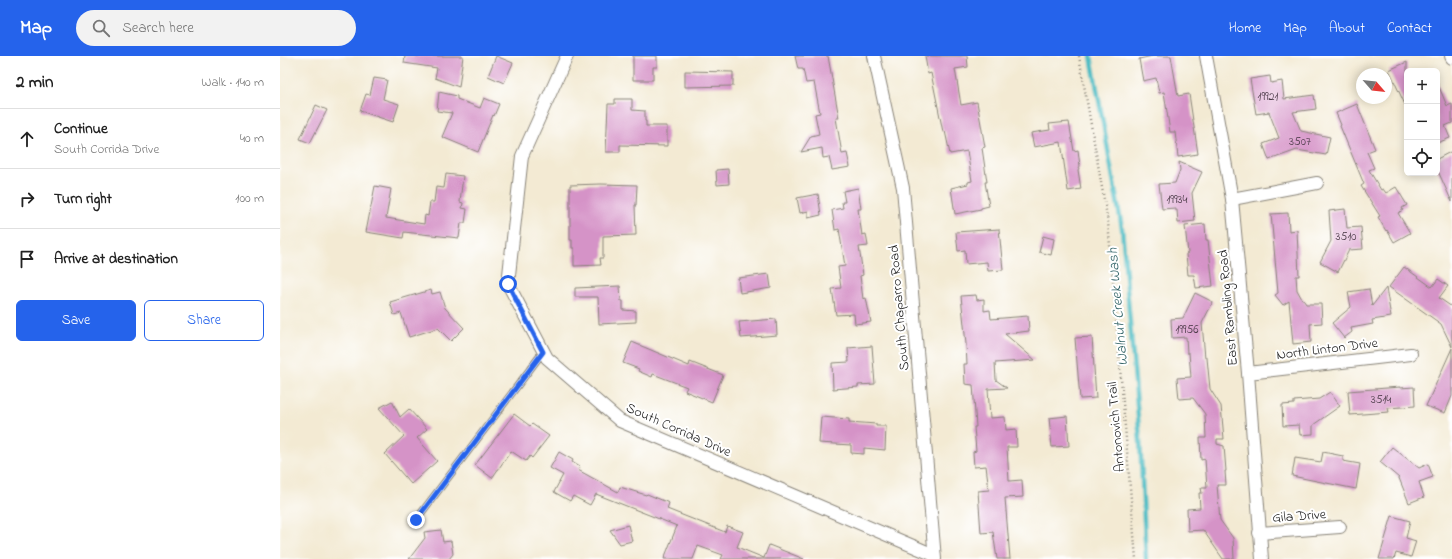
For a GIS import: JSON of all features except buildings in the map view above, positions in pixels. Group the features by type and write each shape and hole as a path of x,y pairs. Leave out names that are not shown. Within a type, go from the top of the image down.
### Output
{"street":[{"name":"South Corrida Drive","path":"567,56 522,156 508,284 547,358 620,421 935,557"},
{"name":"South Chaparro Road","path":"874,56 903,188 935,557"},
{"name":"East Rambling Road","path":"1206,56 1232,199 1248,372 1262,559"},
{"path":"1232,199 1317,183"},
{"name":"North Linton Drive","path":"1248,372 1411,354"},
{"name":"Gila Drive","path":"1259,533 1340,527"}],"lane":[{"path":"416,520 543,352"}],"path":[{"name":"Antonovich Trail","path":"1079,56 1108,222 1136,559"}],"waterway":[{"name":"Walnut Creek Wash","path":"1091,56 1122,228 1140,440 1146,559"}],"route":[{"path":"416,520 543,352 508,284"}]}
